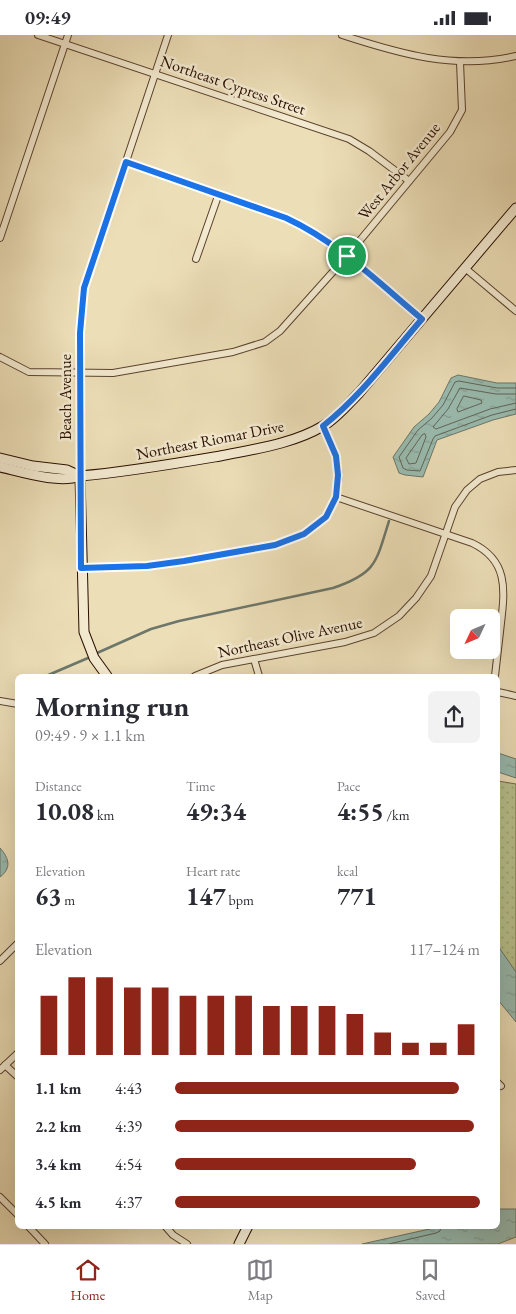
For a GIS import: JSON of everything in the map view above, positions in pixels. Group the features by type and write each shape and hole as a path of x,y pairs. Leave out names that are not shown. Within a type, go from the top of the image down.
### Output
{"street":[{"name":"Northeast Cypress Street","path":"38,35 349,139 369,151 409,181"},
{"path":"0,238 68,35"},
{"name":"Beach Avenue","path":"106,674 94,658 84,632 81,568 80,333 84,288 168,35"},
{"path":"342,35 380,48 424,59 460,62 500,60 516,57"},
{"name":"West Arbor Avenue","path":"0,357 29,372 113,373 234,352 265,342 280,331 347,256 450,132 462,110 460,62"},
{"path":"126,162 300,224 328,241 422,319"},
{"path":"196,259 218,195"},
{"name":"Northeast Riomar Drive","path":"0,467 70,480 80,477 165,466 249,450 302,436 323,426 341,412 359,393 516,208"},
{"path":"465,268 516,311"},
{"path":"81,568 147,566 275,545 304,534 326,517 336,497 338,475 336,456 323,426"},
{"name":"Northeast Riomar Drive","path":"0,458 33,466 67,471 80,477"},
{"name":"Northeast Olive Avenue","path":"200,674 222,665 345,642 374,633 399,616 416,598 431,576 455,507 466,490 480,479 498,472 516,470"},
{"path":"336,497 472,543 483,549 495,561 502,576 504,595 495,674"},
{"path":"254,659 259,674"},
{"path":"500,693 516,697"},
{"path":"0,701 15,704"},
{"path":"0,961 15,946"},
{"path":"15,1056 3,1067 15,1075"},
{"path":"0,1197 15,1212"},
{"path":"31,1229 45,1244"},
{"path":"168,1229 187,1244"},
{"path":"239,1244 246,1229"}],"green space":[{"path":"500,781 516,784 516,1000 500,968"}],"water":[{"path":"458,375 497,383 516,383 516,414 437,440 423,477 399,473 393,457 414,427 439,402 451,378"},
{"path":"500,754 516,759 516,778 500,773"},
{"path":"0,848 7,859 8,867 0,877"},
{"path":"500,949 516,972 516,1022 500,1002"},
{"path":"500,1209 516,1209 516,1237 498,1244 362,1244 430,1229 500,1229"}],"waterway":[{"path":"97,653 151,629 179,621 333,588 348,582 367,571 373,564 381,547 389,521"},
{"path":"51,674 88,658"}],"route":[{"path":"126,162 286,218 306,227 347,256 422,319 359,393 341,412 323,426 336,456 338,475 336,497 326,517 304,534 275,545 147,566 81,568 80,333 84,288 126,162"}]}
